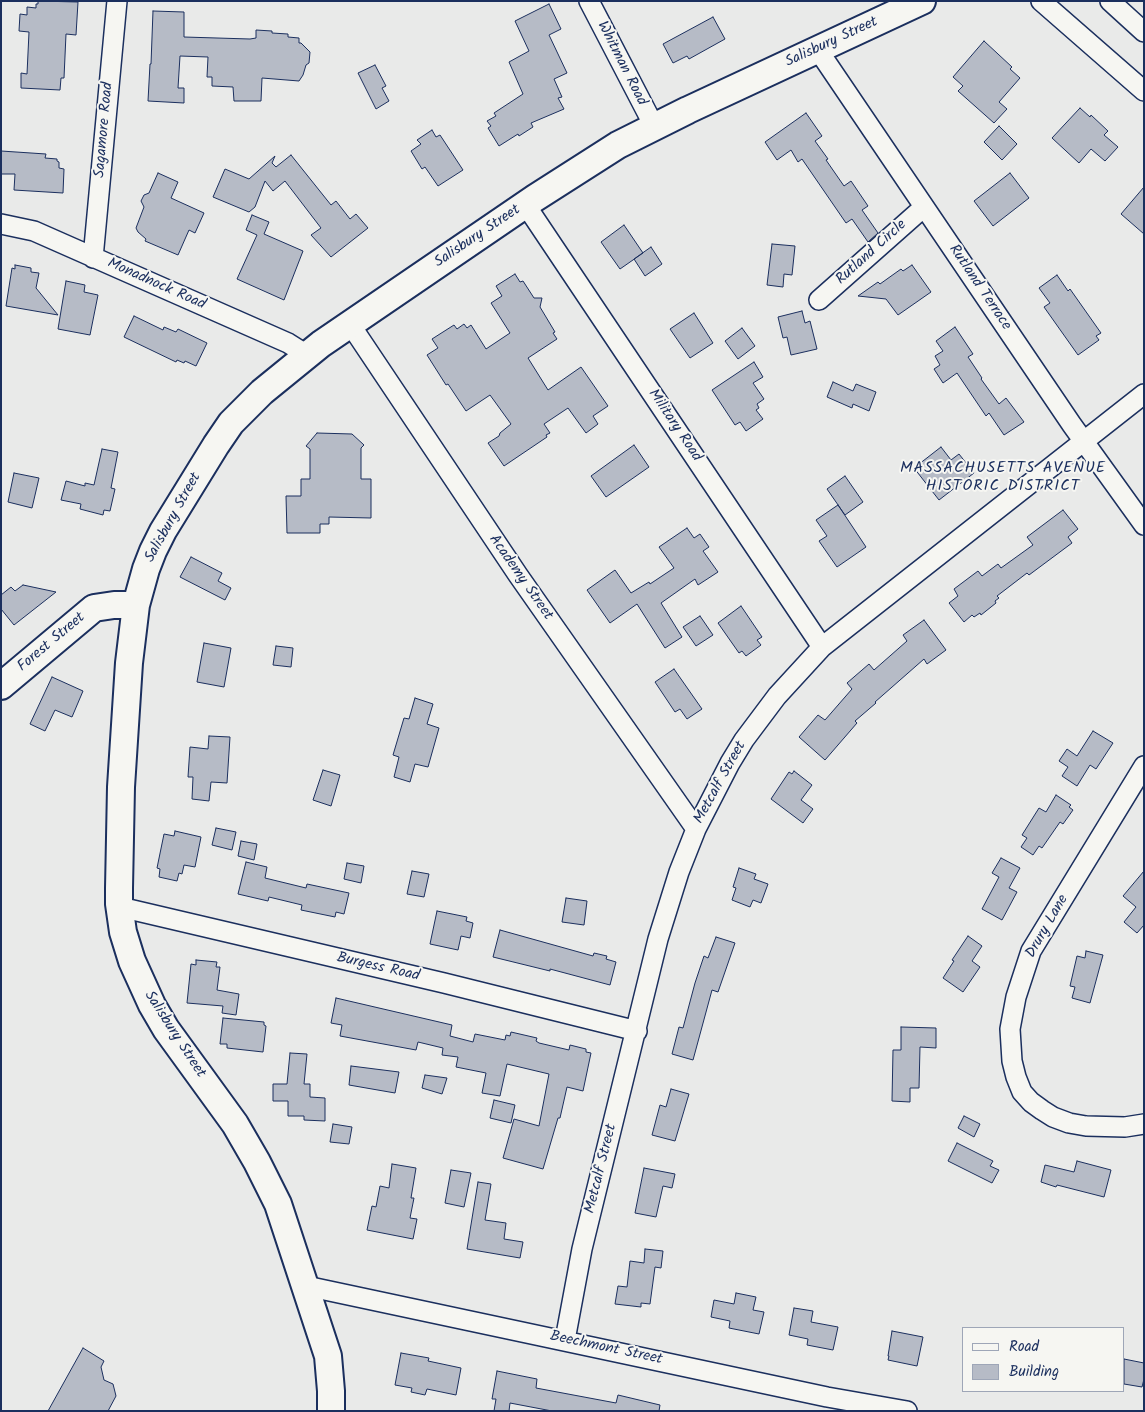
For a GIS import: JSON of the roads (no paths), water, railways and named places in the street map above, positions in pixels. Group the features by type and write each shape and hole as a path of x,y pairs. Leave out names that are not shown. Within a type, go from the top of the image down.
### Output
{"main road":[{"name":"Salisbury Street","path":"331,1411 328,1356 278,1204 257,1162 234,1124 166,1029 145,992 127,946 120,907 121,787 129,663 136,605 153,551 163,531 216,445 232,423 246,407 279,377 350,324 595,158 654,126 922,1"},
{"name":"Forest Street","path":"1,686 94,608 136,605"}],"street":[{"name":"Sagamore Road","path":"94,258 117,1"},
{"name":"Whitman Road","path":"589,1 654,126"},
{"path":"1041,1 1144,91"},
{"path":"1110,1 1144,32"},
{"name":"Rutland Terrace","path":"818,50 1083,441 1144,524"},
{"name":"Military Road","path":"526,204 822,646"},
{"name":"Rutland Circle","path":"819,300 924,207"},
{"name":"Monadnock Road","path":"1,224 34,231 288,343 307,355"},
{"name":"Academy Street","path":"350,324 513,568 696,829"},
{"name":"Metcalf Street","path":"565,1340 582,1249 665,914 696,829 717,786 744,740 777,696 822,646 1144,394"},
{"name":"Drury Lane","path":"1144,766 1031,951 1012,1013 1010,1037 1012,1061 1022,1092 1031,1102 1053,1118 1086,1126 1125,1127 1144,1124"},
{"name":"Burgess Road","path":"120,907 636,1030"},
{"name":"Beechmont Street","path":"306,1286 827,1397 907,1411"}],"district":[{"name":"MASSACHUSETTS AVENUE HISTORIC DISTRICT","path":"1003,478"}]}
